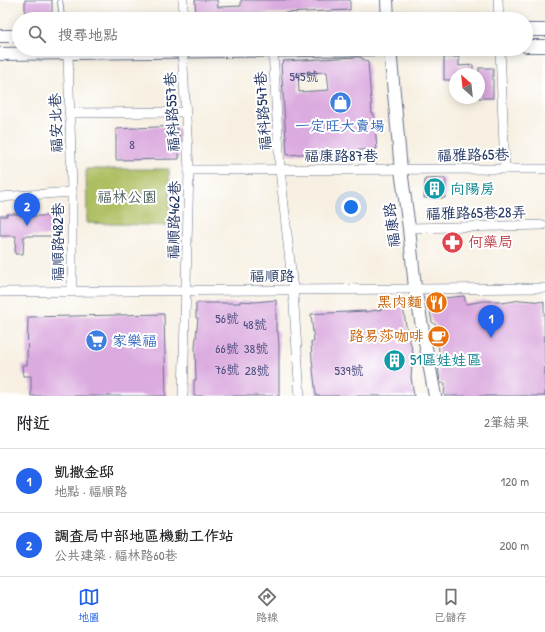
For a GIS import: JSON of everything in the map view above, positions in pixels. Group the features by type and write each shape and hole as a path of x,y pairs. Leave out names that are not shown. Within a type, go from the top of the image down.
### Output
{"street":[{"path":"183,0 183,12"},
{"path":"387,0 388,12"},
{"path":"498,0 499,12"},
{"path":"533,30 545,30"},
{"path":"0,36 12,36"},
{"path":"533,46 545,46"},
{"path":"0,54 12,54"},
{"name":"福安北巷","path":"68,56 72,192"},
{"name":"福科路557巷","path":"182,56 189,170"},
{"name":"福科路547巷","path":"273,56 280,169 293,290 300,396"},
{"name":"福康路","path":"391,56 401,170 415,288 435,396"},
{"path":"500,56 505,169"},
{"path":"70,113 186,112"},
{"name":"福康路87巷","path":"280,169 401,170"},
{"name":"福順路462巷","path":"183,396 189,170 280,169"},
{"name":"福雅路65巷","path":"401,170 545,169"},
{"path":"0,197 72,192"},
{"name":"福順路482巷","path":"72,192 72,292"},
{"name":"福雅路65巷28弄","path":"409,228 543,225"},
{"name":"福順路","path":"0,292 545,288"}],"lane":[{"path":"60,0 61,12"}],"green space":[{"name":"福林公園","path":"86,169 169,169 170,226 87,223"}],"building":[{"path":"25,0 52,0 52,12 25,12"},
{"path":"195,0 217,0 218,7 241,6 241,0 350,0 350,10 306,12 196,12"},
{"path":"360,57 368,62 372,114 374,114 377,149 287,155 281,64 284,61","holes":["327,72 329,90 299,92 298,73"]},
{"path":"444,57 459,57 459,66 473,65 473,68 449,68 449,80 444,80"},
{"path":"485,68 493,68 493,98 485,98"},
{"path":"176,126 179,132 179,159 116,160 116,129"},
{"name":"向陽房","path":"444,178 446,181 445,198 424,198 425,179"},
{"path":"7,214 23,214 23,216 54,216 54,236 24,236 23,254 15,254 16,236 0,236 0,216 7,216"},
{"path":"464,296 466,304 485,301 500,301 502,303 521,300 544,302 545,396 444,396 445,383 440,383 436,325 432,322 429,305 433,299"},
{"path":"276,300 276,331 278,331 279,347 279,396 194,396 194,380 196,380 195,347 198,318 196,318 196,303 240,303 240,301 255,302"},
{"path":"403,306 406,326 413,353 411,377 414,396 316,396 312,360 311,342 314,342 311,314 365,312"},
{"name":"家樂福","path":"164,314 166,396 31,396 31,376 23,376 22,365 27,365 28,317"}],"place":[{"name":"一定旺大賣場","path":"340,103"},
{"name":"向陽房","path":"435,189"},
{"name":"調查局中部地區機動工作站","path":"27,226"},
{"name":"何藥局","path":"453,242"},
{"name":"黑肉麵","path":"437,302"},
{"name":"路易莎咖啡","path":"439,336"},
{"name":"凱撒金邸","path":"491,338"},
{"name":"家樂福","path":"96,341"},
{"name":"51區娃娃區","path":"394,360"}]}
